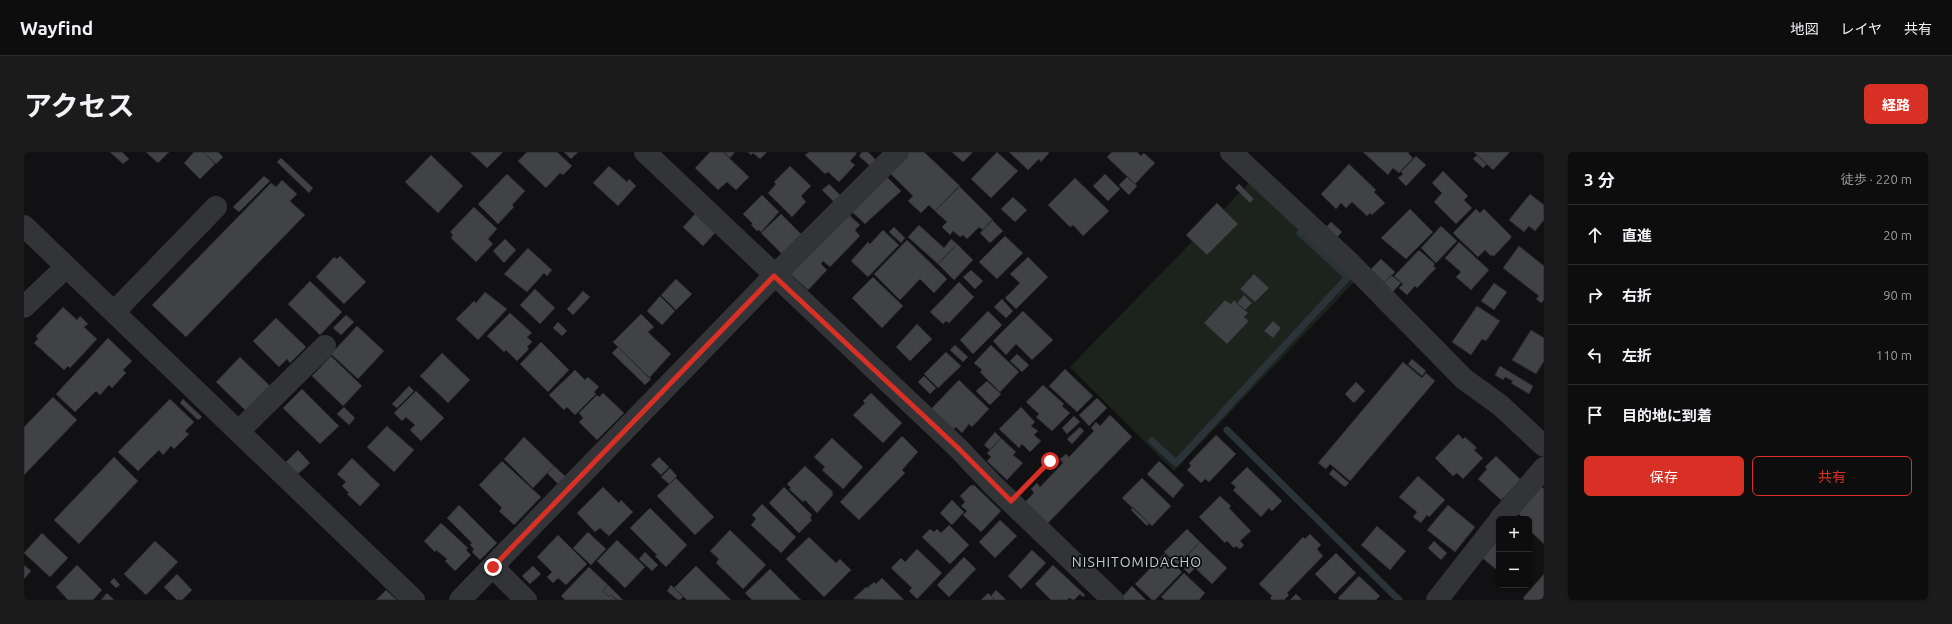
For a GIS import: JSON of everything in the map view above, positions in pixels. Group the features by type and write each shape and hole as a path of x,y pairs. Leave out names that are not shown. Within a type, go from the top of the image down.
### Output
{"street":[{"path":"644,152 958,448 1113,600"},
{"path":"460,600 774,276 898,152"},
{"path":"1231,152 1349,262 1464,380 1500,405 1544,446"},
{"path":"114,312 216,207"},
{"path":"24,226 138,337 239,431 414,600"},
{"path":"24,307 66,267"},
{"path":"239,431 325,346"},
{"path":"1503,516 1544,468"},
{"path":"1437,600 1496,525"},
{"path":"493,567 526,600"}],"path":[{"path":"1011,501 1050,461"}],"shaded area":[{"path":"1253,179 1359,277 1174,471 1070,367"}],"building":[{"path":"110,152 122,152 129,159 123,164"},
{"path":"146,152 169,152 158,163"},
{"path":"194,152 203,152 215,164 200,179 184,163"},
{"path":"203,152 218,152 223,157 216,164"},
{"path":"470,152 503,152 487,168"},
{"path":"527,152 557,152 572,166 563,175 560,173 546,188 518,161"},
{"path":"564,152 578,152 571,159"},
{"path":"710,152 723,152 749,177 736,190 727,182 718,190 695,168"},
{"path":"724,152 735,152 730,158"},
{"path":"748,152 767,152 760,159 753,153 751,155"},
{"path":"809,152 857,153 850,161 855,165 839,182 828,172 825,174 805,155"},
{"path":"862,152 868,152 876,160 870,166 859,156"},
{"path":"904,152 924,152 960,186 935,211 929,205 921,213 908,201 913,196 887,170"},
{"path":"952,152 973,152 963,162"},
{"path":"997,152 1018,171 991,198 971,179"},
{"path":"1009,152 1049,153 1041,162 1039,159 1028,170"},
{"path":"1112,152 1137,152 1141,156 1144,153 1155,163 1135,184 1107,157"},
{"path":"1363,152 1409,152 1408,153 1413,158 1399,173 1393,168 1388,175"},
{"path":"1474,152 1510,152 1493,170"},
{"path":"431,155 463,186 438,213 405,182"},
{"path":"1477,155 1487,164 1483,168 1473,159"},
{"path":"1416,156 1426,165 1406,186 1398,178 1403,174 1401,172"},
{"path":"281,158 313,188 309,193 277,162"},
{"path":"1349,164 1376,190 1374,192 1385,203 1372,215 1370,213 1367,216 1352,202 1346,208 1341,203 1336,209 1321,194"},
{"path":"609,166 627,182 629,179 636,186 618,206 593,183"},
{"path":"790,166 811,186 801,196 806,202 792,217 768,193 776,184 774,182"},
{"path":"1443,171 1468,196 1464,200 1472,208 1456,224 1434,202 1442,193 1432,183"},
{"path":"507,174 525,191 512,205 514,207 498,224 478,204"},
{"path":"884,174 901,191 865,224 849,209"},
{"path":"1105,174 1120,189 1108,201 1093,186"},
{"path":"264,176 270,181 239,212 233,207"},
{"path":"1127,177 1137,186 1129,195 1119,185"},
{"path":"1075,178 1109,211 1083,236 1073,225 1070,227 1048,205"},
{"path":"282,180 297,194 290,201 305,215 186,337 152,305 271,183 276,187"},
{"path":"829,184 841,196 835,203 822,190"},
{"path":"1239,184 1254,199 1250,203 1235,188"},
{"path":"959,186 993,220 983,230 979,227 967,239 963,235 960,237 953,231 950,235 942,227 947,222 935,211"},
{"path":"1530,194 1544,205 1544,220 1535,231 1529,226 1524,232 1509,220"},
{"path":"762,195 779,212 761,232 759,230 757,231 751,225 753,224 743,214"},
{"path":"1013,197 1027,210 1015,222 1001,209"},
{"path":"1217,203 1238,224 1207,255 1186,235"},
{"path":"474,207 497,229 488,239 493,244 476,262 451,238 453,235 450,232"},
{"path":"1410,209 1433,232 1406,259 1381,238"},
{"path":"1476,209 1480,213 1484,209 1511,236 1511,238 1494,256 1491,256 1485,250 1478,257 1453,233"},
{"path":"846,212 860,225 855,230 860,236 830,267 823,261 821,264 827,270 808,290 788,272"},
{"path":"695,214 715,233 703,246 683,227"},
{"path":"781,214 802,235 782,254 761,233"},
{"path":"992,220 1003,231 990,243 980,233"},
{"path":"1331,222 1342,232 1336,238 1325,228"},
{"path":"919,225 944,248 951,239 957,244 938,264 908,237"},
{"path":"1441,226 1457,241 1436,263 1421,248"},
{"path":"894,227 905,238 901,243 889,232"},
{"path":"883,230 899,245 868,277 851,261 868,242 870,244"},
{"path":"1005,236 1023,253 997,279 979,262"},
{"path":"505,239 516,250 504,263 493,251"},
{"path":"907,240 947,279 934,293 920,279 900,300 874,274"},
{"path":"1459,242 1489,270 1471,290 1456,277 1461,272 1445,258"},
{"path":"957,244 973,260 954,280 938,264"},
{"path":"1519,246 1544,266 1544,300 1541,303 1536,299 1539,296 1503,268"},
{"path":"528,248 552,270 547,276 544,273 527,292 504,274"},
{"path":"1419,250 1435,264 1433,266 1436,268 1417,288 1415,286 1407,295 1399,288 1403,284 1394,276"},
{"path":"340,256 366,282 344,304 316,277 334,257 337,259"},
{"path":"1028,257 1048,277 1016,309 1005,298 1020,283 1010,274"},
{"path":"1381,259 1395,272 1383,284 1369,271"},
{"path":"971,270 983,281 975,289 963,277"},
{"path":"1254,274 1269,288 1255,302 1240,289"},
{"path":"1391,275 1401,283 1391,294 1382,286"},
{"path":"873,277 903,306 882,328 852,298"},
{"path":"676,279 692,294 676,310 661,295"},
{"path":"310,281 342,312 320,335 288,304"},
{"path":"959,282 974,297 949,323 946,321 943,324 930,312"},
{"path":"1494,283 1507,292 1494,310 1481,301"},
{"path":"535,289 555,308 540,324 520,305"},
{"path":"583,291 590,297 573,315 567,309"},
{"path":"485,292 507,309 478,340 456,319 474,301 476,303"},
{"path":"1244,295 1252,303 1245,310 1237,303"},
{"path":"660,296 675,311 662,325 647,311"},
{"path":"1002,299 1013,311 1006,318 994,307"},
{"path":"1225,300 1231,304 1234,300 1248,313 1244,317 1249,321 1227,344 1204,323"},
{"path":"1477,306 1500,321 1486,341 1482,339 1471,355 1452,342"},
{"path":"63,307 77,320 80,316 88,324 84,327 97,339 70,368 68,366 64,370 34,343 38,339 36,336"},
{"path":"988,311 1002,325 973,354 960,340"},
{"path":"1023,311 1053,340 1032,360 1016,344 1006,355 993,341"},
{"path":"510,313 532,333 527,337 532,342 527,347 529,349 517,361 506,350 504,352 487,336"},
{"path":"641,314 654,327 648,332 671,354 649,378 613,342"},
{"path":"346,315 354,322 341,335 333,328"},
{"path":"276,318 306,347 290,363 287,359 279,367 253,341"},
{"path":"1273,321 1281,328 1273,338 1264,331"},
{"path":"558,322 567,331 562,336 553,328"},
{"path":"917,324 932,339 910,361 896,347"},
{"path":"357,326 384,351 358,379 331,354"},
{"path":"1531,330 1544,338 1544,361 1536,374 1512,360"},
{"path":"108,338 132,361 123,370 126,373 112,388 109,385 100,395 96,391 75,412 56,394"},
{"path":"541,342 569,370 548,392 520,364"},
{"path":"955,345 968,357 963,362 950,350"},
{"path":"991,345 1019,372 1000,392 980,372 982,370 974,363"},
{"path":"618,347 651,379 645,385 612,353"},
{"path":"946,352 961,366 938,388 924,374"},
{"path":"442,353 470,380 448,403 420,376"},
{"path":"1017,354 1029,365 1022,372 1010,361"},
{"path":"331,356 362,386 343,406 312,376"},
{"path":"240,357 270,386 246,411 216,382"},
{"path":"1412,359 1426,371 1422,376 1408,364"},
{"path":"1403,362 1422,378 1426,373 1435,381 1350,481 1330,464 1326,469 1318,463"},
{"path":"1500,366 1533,386 1529,394 1511,383 1513,381 1505,377 1503,380 1495,375"},
{"path":"1065,369 1093,396 1077,412 1049,386"},
{"path":"575,370 585,380 588,377 599,387 594,392 596,394 575,415 567,407 564,410 549,395"},
{"path":"924,376 936,388 930,394 918,382"},
{"path":"959,380 989,409 972,427 969,424 962,433 956,427 949,434 929,411"},
{"path":"987,381 1001,394 990,405 976,391"},
{"path":"1356,382 1365,391 1354,403 1345,394"},
{"path":"1043,385 1064,404 1062,406 1070,413 1052,431 1036,417 1039,414 1026,402"},
{"path":"409,386 414,391 397,408 392,404"},
{"path":"302,389 339,426 320,444 283,408"},
{"path":"416,391 444,418 421,441 410,430 415,425 406,417 402,421 394,413"},
{"path":"603,393 624,413 597,440 579,422 583,418 579,413 597,395 599,397"},
{"path":"871,393 902,423 883,443 853,415 865,403 863,401"},
{"path":"53,397 77,420 24,475 24,427"},
{"path":"1097,398 1107,408 1089,426 1079,415"},
{"path":"170,399 194,422 185,431 189,434 174,449 171,446 163,455 159,450 138,471 118,452"},
{"path":"183,399 202,417 198,420 180,403"},
{"path":"344,407 355,418 349,425 337,414"},
{"path":"1021,407 1035,422 1031,426 1038,431 1034,435 1041,441 1030,452 1022,444 1019,448 999,429"},
{"path":"1110,415 1132,437 1046,525 1024,503 1034,493 1031,489 1037,483 1040,487 1063,463 1060,459 1066,454 1069,457 1094,431 1091,428 1096,422 1100,426"},
{"path":"1074,416 1080,422 1067,434 1062,428"},
{"path":"387,426 414,450 394,472 367,447"},
{"path":"1080,427 1084,431 1072,444 1067,439"},
{"path":"995,432 1001,438 990,450 984,445"},
{"path":"1458,434 1463,439 1465,437 1477,448 1474,450 1483,458 1463,479 1457,473 1453,476 1435,458"},
{"path":"1216,435 1236,454 1209,482 1205,479 1201,483 1187,470 1191,466 1189,463"},
{"path":"902,436 918,452 902,470 905,473 859,520 840,502"},
{"path":"524,437 554,466 533,488 504,459"},
{"path":"832,438 863,467 843,489 822,470 825,467 814,457"},
{"path":"1001,438 1016,452 1013,455 1023,463 1007,480 987,461 991,457 987,453"},
{"path":"298,450 310,463 298,474 286,462"},
{"path":"1496,456 1521,480 1501,500 1478,479 1487,469 1485,467"},
{"path":"114,457 138,481 79,544 54,520"},
{"path":"659,457 669,467 661,475 651,465"},
{"path":"352,458 380,485 360,506 347,494 349,493 342,486 346,482 337,474"},
{"path":"502,461 541,497 514,525 499,511 502,508 479,485"},
{"path":"1159,461 1184,485 1173,498 1147,474"},
{"path":"554,466 566,477 559,485 547,473"},
{"path":"805,466 833,492 833,495 817,513 805,500 803,502 789,489 791,488 787,484"},
{"path":"1247,467 1282,501 1272,511 1269,508 1261,517 1233,490 1236,487 1231,483"},
{"path":"670,468 677,476 669,484 661,477"},
{"path":"1333,469 1349,483 1345,487 1329,474"},
{"path":"1418,476 1445,500 1429,517 1427,515 1421,523 1413,517 1417,512 1399,497"},
{"path":"676,478 714,517 695,535 657,496"},
{"path":"1142,478 1171,506 1152,526 1122,498"},
{"path":"974,485 1001,511 981,532 963,515 967,511 961,506 965,502 960,496 970,486"},
{"path":"1540,485 1544,489 1544,544 1532,533 1532,516 1521,516 1516,511"},
{"path":"603,487 619,503 621,500 633,512 609,536 600,528 595,532 577,513"},
{"path":"784,487 812,515 810,518 812,520 799,533 769,503"},
{"path":"1220,496 1231,506 1229,508 1251,531 1240,541 1244,545 1240,549 1236,546 1234,548 1227,541 1225,543 1199,517"},
{"path":"952,500 964,512 952,525 940,513"},
{"path":"762,504 796,537 781,553 751,525 756,519 752,515"},
{"path":"459,505 497,543 480,560 472,552 474,549 470,545 472,543 447,518"},
{"path":"1448,505 1475,527 1455,552 1427,530"},
{"path":"1133,507 1149,523 1147,526 1131,510"},
{"path":"650,508 687,545 666,567 655,556 657,555 630,528"},
{"path":"1000,520 1017,536 995,558 979,542"},
{"path":"441,523 468,548 466,550 471,555 455,571 445,561 447,559 436,550 435,552 424,541"},
{"path":"949,525 969,545 950,564 922,537 930,529 934,532 937,529 941,533"},
{"path":"1377,526 1406,551 1390,570 1361,545"},
{"path":"1187,529 1200,542 1178,565 1164,552"},
{"path":"730,530 766,565 743,589 716,563 719,559 710,551"},
{"path":"588,532 606,549 591,565 573,548"},
{"path":"42,533 68,558 50,577 24,553"},
{"path":"1310,534 1321,545 1317,549 1323,556 1287,593 1289,595 1284,600 1272,600 1270,598 1272,596 1259,584 1303,537 1305,539"},
{"path":"558,535 587,564 566,585 558,578 553,583 547,577 552,572 537,557"},
{"path":"809,537 836,563 840,559 851,570 824,597 786,559"},
{"path":"1496,539 1496,569 1481,557"},
{"path":"617,540 645,567 625,588 597,561"},
{"path":"155,541 178,562 146,595 124,574"},
{"path":"1434,541 1447,553 1441,560 1428,548"},
{"path":"1200,542 1227,568 1212,584 1195,568 1189,574 1184,569 1186,566 1183,563 1187,559 1185,558"},
{"path":"917,549 942,573 917,599 909,591 912,588 891,568 901,558 905,562"},
{"path":"1032,550 1046,563 1021,589 1008,576"},
{"path":"645,552 658,565 652,571 639,559"},
{"path":"1336,553 1356,573 1335,594 1315,574"},
{"path":"1164,554 1182,572 1155,600 1152,600 1135,584"},
{"path":"964,557 976,569 949,597 937,585"},
{"path":"24,565 31,571 24,579"},
{"path":"77,565 102,590 93,600 68,600 56,587"},
{"path":"1053,565 1085,595 1083,597 1080,594 1074,600 1069,598 1067,600 1051,600 1035,584"},
{"path":"533,566 541,574 530,584 522,576"},
{"path":"696,566 731,600 687,600 674,588"},
{"path":"589,567 608,585 603,591 609,597 611,595 617,600 565,600 561,596"},
{"path":"770,569 801,600 752,600 745,593"},
{"path":"1184,573 1205,593 1199,600 1165,600 1161,597"},
{"path":"177,574 192,590 182,600 177,600 164,587"},
{"path":"1544,574 1544,600 1525,600 1523,598"},
{"path":"1359,576 1380,596 1376,600 1340,600 1338,598"},
{"path":"114,578 120,585 116,588 110,582"},
{"path":"882,578 904,600 853,599 866,587 867,588 874,582 876,584"},
{"path":"608,585 623,600 617,600 611,595 609,597 603,591"},
{"path":"671,585 683,597 680,600 667,591"},
{"path":"1132,586 1146,600 1122,600 1122,597"},
{"path":"386,590 397,600 376,600"},
{"path":"996,590 1006,600 995,600 991,596"},
{"path":"107,593 114,600 101,600"},
{"path":"988,593 995,600 981,600"},
{"path":"1296,594 1302,600 1290,600"}],"waterway":[{"path":"1152,441 1176,463 1348,277 1300,233"},
{"path":"1227,430 1399,600"}],"district":[{"name":"NISHITOMIDACHO","path":"1137,562"}],"route":[{"path":"493,567 774,276 958,448 993,485 1011,501 1050,461"}]}
